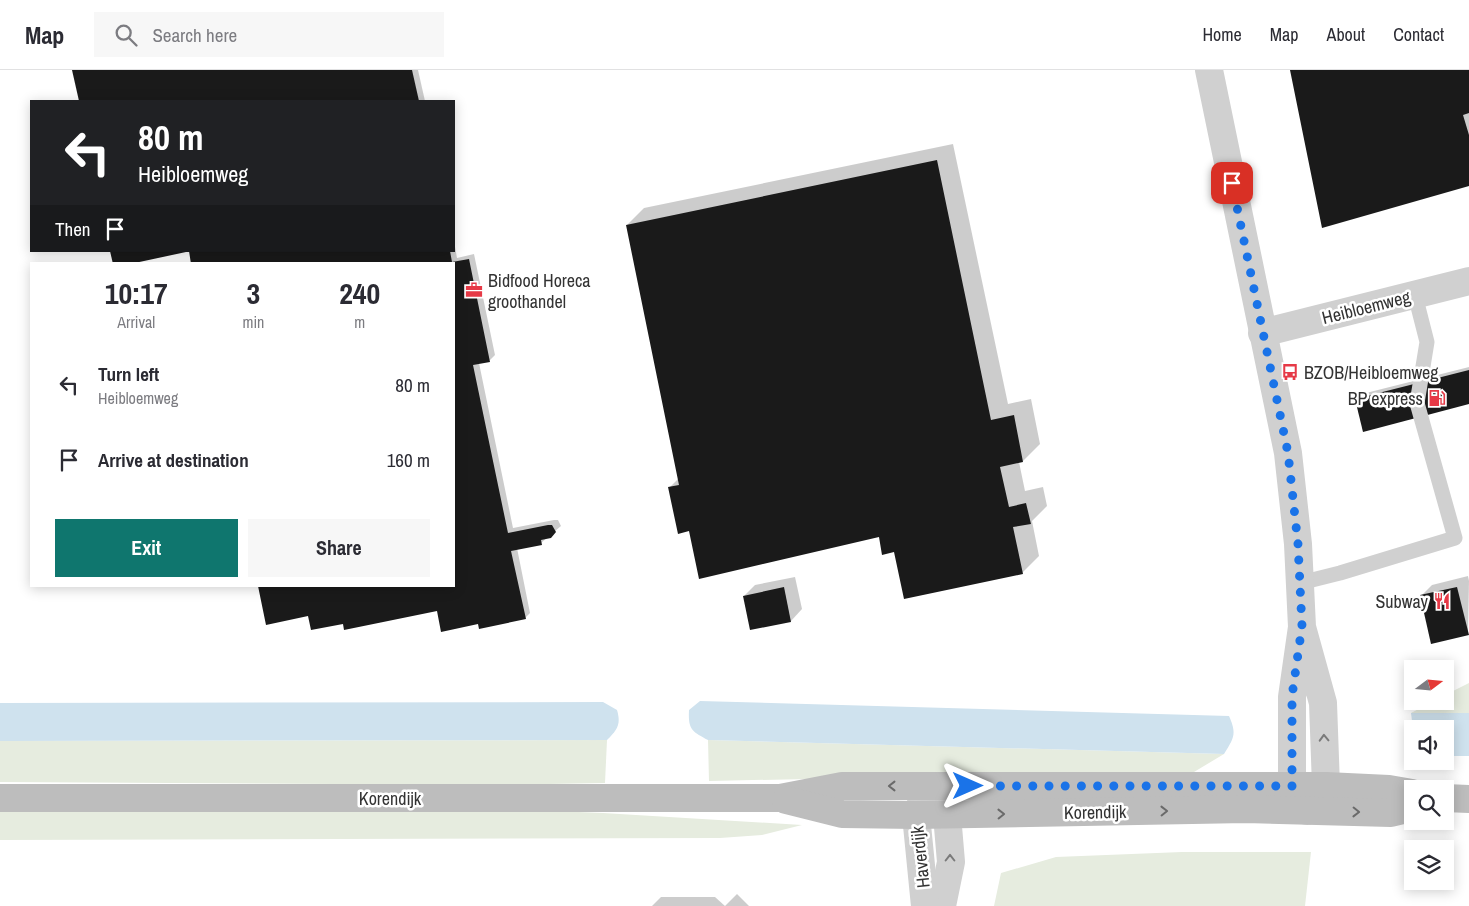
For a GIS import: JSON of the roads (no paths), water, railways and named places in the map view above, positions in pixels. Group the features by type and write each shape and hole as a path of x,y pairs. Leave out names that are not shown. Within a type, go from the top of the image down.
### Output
{"street":[{"path":"1209,70 1288,453 1298,544 1302,626 1292,696 1292,786 1308,811 1326,786 1323,703 1302,626"},
{"name":"Heibloemweg","path":"1262,333 1469,281"},
{"name":"Korendijk","path":"0,798 780,798 842,786 1326,786 1389,789 1404,792"},
{"name":"Haverdijk","path":"929,787 946,815 951,862 942,906"},
{"name":"Haverdijk","path":"925,906 916,815 929,787"},
{"name":"Korendijk","path":"780,798 842,814 946,815 1246,810 1390,813 1404,810"}],"lane":[{"path":"1300,583 1340,573 1455,538 1417,403 1427,342 1415,295"}],"water":[{"path":"700,701 1229,716 1234,732 1224,754 708,740 695,732 689,722 689,710"},
{"path":"603,702 617,710 619,719 614,733 607,740 0,741 0,703"},
{"path":"1411,713 1469,713 1469,756 1454,756 1454,720 1412,720"}],"place":[{"name":"Bidfood Horeca groothandel","path":"474,290"},
{"name":"BZOB/Heibloemweg","path":"1290,372"},
{"name":"BP express","path":"1437,398"},
{"name":"Subway","path":"1442,601"}]}
